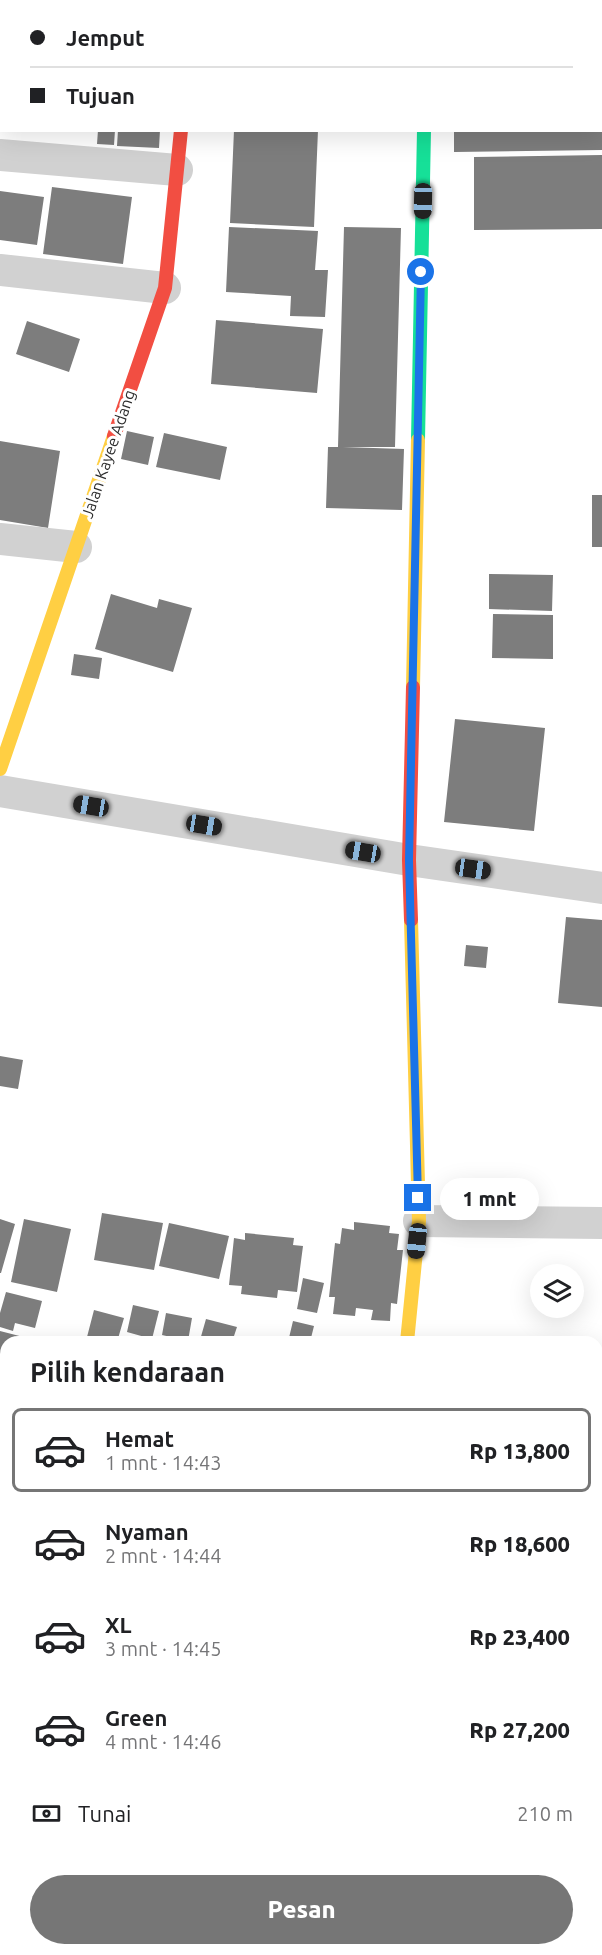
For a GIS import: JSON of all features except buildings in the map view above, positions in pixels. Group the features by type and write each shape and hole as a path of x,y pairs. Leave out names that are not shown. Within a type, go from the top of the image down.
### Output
{"street":[{"name":"Jalan Kayee Adang","path":"0,769 165,288 181,132"},
{"path":"408,1336 419,1221 409,860 424,132"},
{"path":"0,155 177,170"},
{"path":"0,270 165,288"},
{"path":"0,539 76,547"},
{"path":"0,791 409,860 602,888"},
{"path":"419,1221 602,1223"}],"traffic: fast":[{"path":"418,440 424,132"}],"traffic: slow":[{"path":"0,769 114,436"},
{"path":"413,687 418,440"},
{"path":"408,1336 419,1221 411,920"}],"traffic: jam":[{"path":"114,436 165,288 181,132"},
{"path":"411,920 409,860 413,687"}],"route":[{"path":"418,1198 409,860 421,272"}]}
